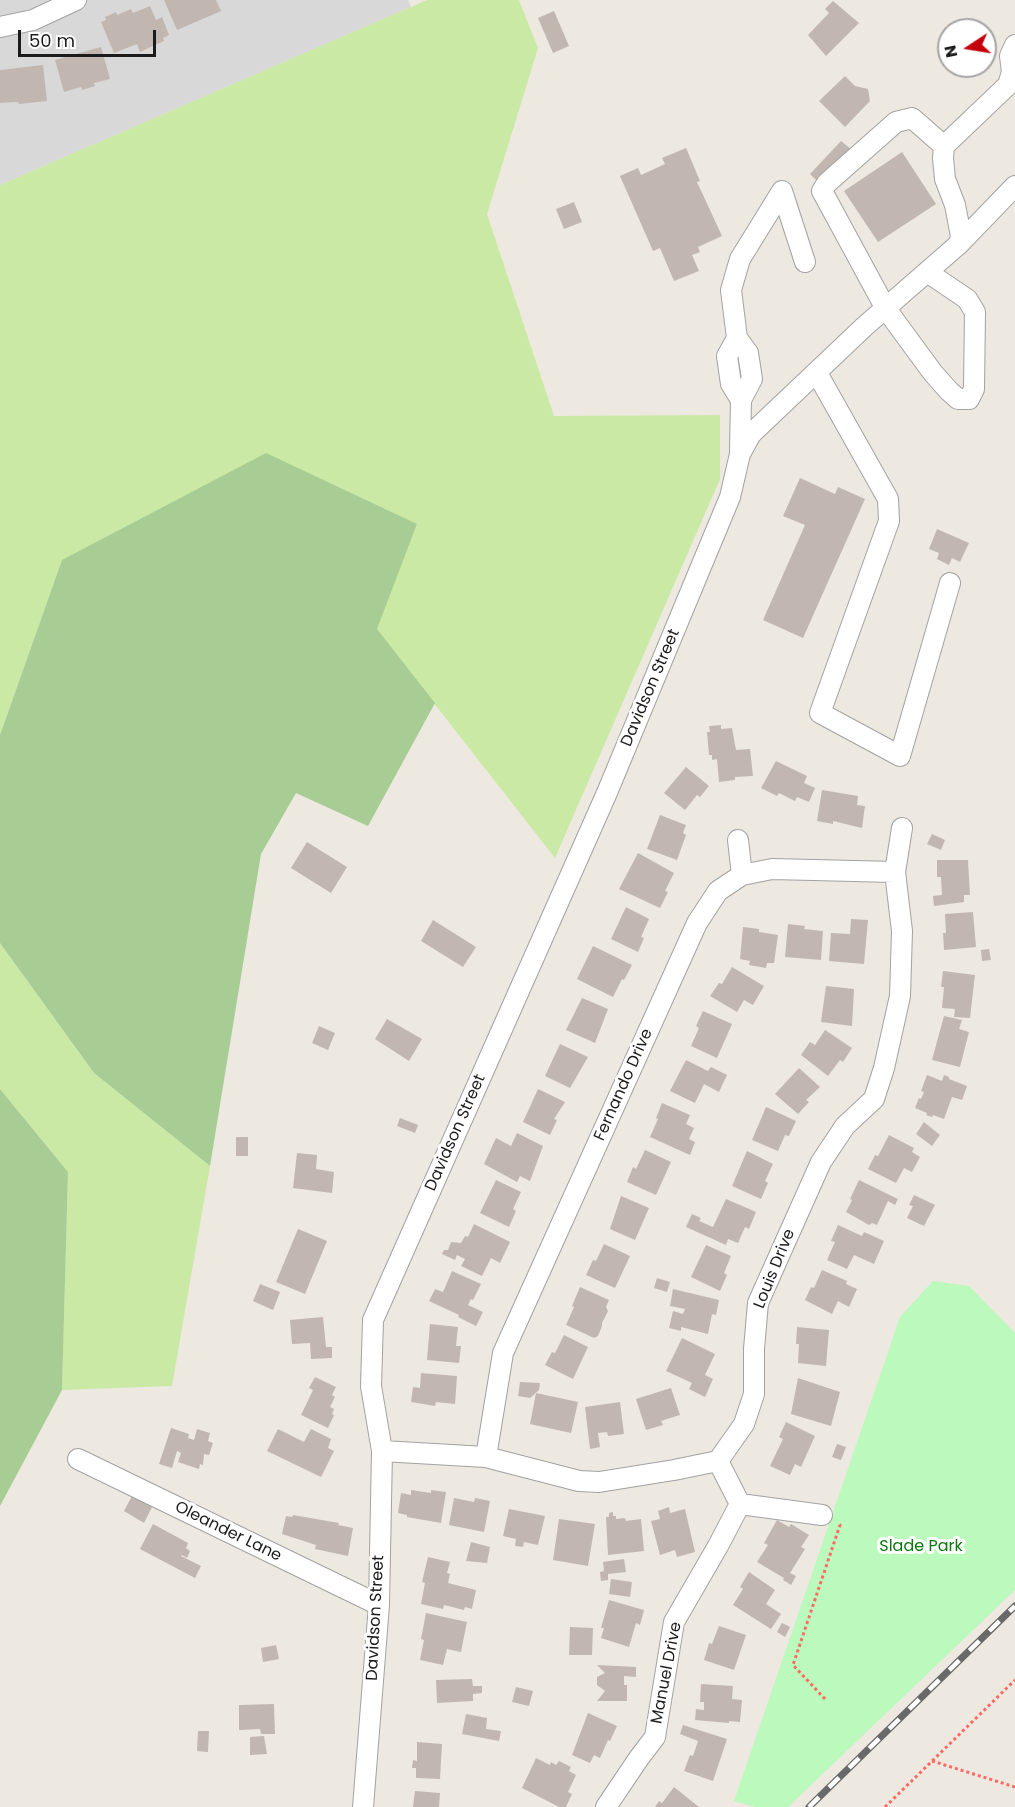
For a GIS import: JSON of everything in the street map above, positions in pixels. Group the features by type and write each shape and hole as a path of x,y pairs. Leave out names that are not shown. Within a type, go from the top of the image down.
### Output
{"street":[{"path":"0,27 33,20 76,0"},
{"path":"959,244 962,236 956,205 945,180 944,146 1008,85 1012,72 1010,56 1015,45"},
{"path":"927,272 967,299 975,312 974,389 969,399 958,399 949,391 886,309 822,191 827,183 896,122 912,118 944,146"},
{"path":"740,454 752,434 959,244 1015,186"},
{"path":"740,454 741,400 752,380 748,352 737,338 731,290 740,259 782,191 805,262"},
{"path":"817,373 888,499 889,522 820,713 900,756 950,583"},
{"name":"Davidson Street","path":"363,1807 379,1605 382,1451 371,1386 373,1320 606,795 730,497 740,454"},
{"name":"Louis Drive","path":"718,1461 744,1424 754,1394 754,1349 758,1303 821,1162 845,1126 874,1099 884,1068 900,996 902,931 895,872 902,828"},
{"path":"738,840 742,875"},
{"name":"Fernando Drive","path":"486,1457 503,1353 697,923 718,891 742,875 772,869 895,872"},
{"path":"382,1451 486,1457 579,1481 598,1482 718,1461 740,1504 822,1515"},
{"name":"Oleander Lane","path":"78,1459 379,1605"},
{"name":"Manuel Drive","path":"606,1807 656,1737 674,1622 740,1504"}],"path":[{"path":"822,1515 840,1525 793,1665 825,1699"},
{"path":"885,1807 1015,1680"},
{"path":"932,1761 1015,1787"}],"shaded area":[{"path":"0,0 408,0 411,7 0,185"}],"green space":[{"path":"427,0 519,0 538,48 487,214 554,416 720,415 720,479 555,858 376,629 417,524 62,560 0,735 0,185"},
{"path":"266,453 417,524 377,629 435,703 368,826 296,793 261,854 210,1166 94,1073 0,943 0,735 62,560"},
{"path":"0,943 94,1073 210,1166 172,1386 62,1390 68,1172 0,1089"},
{"path":"0,1089 68,1172 62,1390 0,1506"},
{"name":"Slade Park","path":"933,1281 969,1286 1015,1333 1015,1590 788,1807 755,1807 734,1801 900,1317"}],"building":[{"path":"164,0 216,0 221,11 177,30"},
{"path":"833,1 859,23 826,56 808,35 829,13 825,9"},
{"path":"150,6 156,20 162,17 169,35 163,38 164,41 140,52 137,44 114,53 101,22 106,20 105,17 116,12 117,15 131,9 133,13"},
{"path":"554,11 569,46 553,53 538,18"},
{"path":"101,47 110,79 94,83 95,86 82,90 81,87 64,92 55,60"},
{"path":"43,65 47,101 19,104 18,102 0,103 0,70"},
{"path":"845,76 855,86 868,89 870,101 845,127 819,101"},
{"path":"841,141 852,150 818,182 810,174"},
{"path":"686,148 700,181 697,182 722,236 698,247 700,252 692,255 699,271 674,281 660,248 653,251 620,176 638,168 641,175 665,164 662,158"},
{"path":"902,152 936,204 878,242 844,191"},
{"path":"574,202 582,222 564,229 556,209"},
{"path":"800,478 835,494 838,487 865,499 803,638 763,620 805,525 783,516"},
{"path":"937,529 969,543 960,562 952,558 949,565 937,559 939,553 929,549"},
{"path":"721,725 721,729 732,728 736,750 750,749 753,776 735,777 735,780 719,782 717,759 712,760 712,755 709,755 707,732 710,732 709,726"},
{"path":"776,761 807,776 804,783 815,788 809,802 797,797 795,801 779,793 777,796 761,788"},
{"path":"686,767 709,786 700,797 697,795 685,810 664,793"},
{"path":"822,790 858,796 857,805 865,806 862,828 833,821 833,824 817,821"},
{"path":"660,815 686,825 683,833 686,835 677,860 647,849"},
{"path":"932,834 945,840 941,850 927,844"},
{"path":"307,842 347,867 331,893 291,868"},
{"path":"638,853 674,873 660,908 619,889"},
{"path":"937,860 968,860 970,895 964,895 964,902 934,906 933,896 942,895 941,877 937,877"},
{"path":"626,907 649,919 641,937 644,938 638,952 611,939"},
{"path":"973,912 976,947 944,950 945,914"},
{"path":"851,919 868,920 864,964 829,961 831,933 850,934"},
{"path":"433,920 476,947 463,967 421,941"},
{"path":"788,924 823,931 821,960 785,957"},
{"path":"743,927 778,935 774,963 767,963 766,968 749,965 750,961 740,959"},
{"path":"593,946 632,965 613,997 577,979"},
{"path":"989,949 991,960 982,961 981,950"},
{"path":"732,967 764,986 753,1005 744,1000 737,1012 710,996 719,983 722,984"},
{"path":"943,971 975,975 970,1018 954,1017 955,1009 942,1008"},
{"path":"826,986 854,989 852,1026 821,1022"},
{"path":"582,998 608,1009 595,1043 566,1030"},
{"path":"703,1011 732,1024 717,1058 691,1046"},
{"path":"944,1016 962,1020 959,1029 969,1032 960,1067 932,1060"},
{"path":"387,1019 422,1039 409,1061 375,1039"},
{"path":"319,1026 335,1033 328,1050 312,1043"},
{"path":"825,1030 852,1048 843,1062 840,1060 828,1076 801,1055 810,1042 815,1045"},
{"path":"560,1044 588,1057 570,1088 545,1076"},
{"path":"686,1060 708,1071 711,1067 727,1075 719,1092 704,1084 695,1103 670,1091"},
{"path":"799,1068 820,1087 806,1100 809,1102 798,1114 775,1094"},
{"path":"927,1075 942,1081 944,1075 967,1086 962,1100 952,1097 944,1119 926,1115 927,1113 915,1108 924,1092 921,1091"},
{"path":"538,1089 565,1102 554,1119 557,1120 550,1135 523,1122"},
{"path":"662,1103 690,1115 686,1124 694,1128 689,1139 695,1142 690,1155 650,1137"},
{"path":"766,1107 796,1121 789,1136 785,1135 778,1151 752,1140"},
{"path":"400,1118 418,1125 415,1133 397,1126"},
{"path":"924,1122 940,1135 932,1146 916,1134"},
{"path":"517,1133 543,1146 530,1181 520,1176 517,1182 484,1164 496,1138 511,1146"},
{"path":"889,1135 914,1148 912,1152 920,1157 912,1172 904,1168 896,1183 868,1169"},
{"path":"236,1137 248,1137 248,1156 236,1156"},
{"path":"645,1150 671,1162 656,1195 627,1182 633,1167 636,1169"},
{"path":"747,1151 773,1164 765,1181 768,1183 761,1199 732,1186"},
{"path":"297,1153 317,1155 316,1169 334,1172 332,1193 293,1188"},
{"path":"496,1180 521,1192 513,1209 516,1211 509,1227 480,1213"},
{"path":"859,1180 898,1199 895,1205 888,1201 877,1225 872,1223 869,1225 846,1212"},
{"path":"914,1195 935,1205 924,1226 907,1218 913,1206 909,1205"},
{"path":"621,1196 649,1208 635,1240 610,1229"},
{"path":"726,1199 756,1212 749,1229 745,1227 738,1243 728,1239 726,1245 686,1227 692,1214 701,1218 699,1221 713,1227"},
{"path":"474,1224 510,1242 500,1263 491,1258 482,1276 461,1266 465,1259 457,1255 455,1260 442,1254 444,1250 448,1250 451,1242 461,1243 465,1236 468,1237"},
{"path":"838,1225 862,1236 864,1232 884,1241 874,1264 854,1255 847,1269 827,1260 835,1242 831,1241"},
{"path":"298,1229 327,1241 305,1294 276,1282"},
{"path":"604,1244 630,1256 615,1288 586,1275"},
{"path":"706,1245 731,1256 724,1273 727,1275 720,1291 691,1277"},
{"path":"822,1270 847,1281 846,1284 857,1289 849,1307 838,1301 832,1314 805,1300 811,1287 814,1288"},
{"path":"452,1271 481,1284 468,1305 483,1312 476,1326 429,1301 435,1289 443,1292"},
{"path":"657,1278 670,1282 667,1292 654,1288"},
{"path":"260,1284 280,1292 273,1310 253,1301"},
{"path":"580,1287 609,1300 606,1307 608,1311 598,1336 594,1338 566,1325"},
{"path":"673,1289 719,1300 716,1315 712,1314 708,1334 681,1327 681,1331 669,1328 673,1311 683,1314 685,1309 670,1306"},
{"path":"323,1317 326,1347 332,1347 332,1358 311,1359 310,1343 292,1344 290,1320"},
{"path":"430,1324 458,1327 456,1346 461,1346 459,1363 427,1360"},
{"path":"797,1327 829,1330 826,1366 798,1363"},
{"path":"564,1335 588,1347 573,1379 545,1365 552,1352 555,1353"},
{"path":"682,1338 715,1354 705,1375 713,1379 705,1397 689,1389 692,1383 666,1371"},
{"path":"421,1373 457,1376 455,1404 436,1402 435,1406 411,1402 413,1387 420,1388"},
{"path":"315,1377 336,1387 332,1395 335,1397 330,1407 334,1409 332,1414 334,1415 328,1428 301,1415 313,1390 309,1388"},
{"path":"798,1378 840,1392 831,1426 791,1414"},
{"path":"520,1382 540,1383 539,1390 530,1398 518,1396"},
{"path":"671,1388 680,1415 661,1421 663,1425 646,1430 636,1399"},
{"path":"536,1393 578,1402 571,1433 530,1424"},
{"path":"620,1402 624,1434 608,1436 607,1432 598,1433 600,1447 590,1449 585,1407"},
{"path":"786,1422 815,1436 801,1467 795,1464 790,1475 770,1466 783,1439 779,1437"},
{"path":"171,1428 189,1434 188,1438 194,1440 197,1429 210,1433 208,1441 213,1443 209,1455 204,1454 203,1465 200,1464 199,1469 178,1462 181,1453 177,1451 172,1468 159,1464"},
{"path":"278,1429 304,1442 311,1429 331,1439 328,1448 334,1451 321,1477 267,1451"},
{"path":"837,1444 846,1447 841,1460 832,1457"},
{"path":"411,1490 431,1493 431,1490 446,1492 441,1523 407,1517 407,1515 398,1513 401,1493 411,1495"},
{"path":"132,1496 152,1507 144,1523 124,1511"},
{"path":"454,1498 474,1502 475,1498 490,1501 484,1532 449,1525"},
{"path":"669,1507 670,1513 685,1509 695,1552 677,1557 675,1550 660,1555 651,1521 660,1519 658,1511"},
{"path":"509,1509 545,1516 538,1545 524,1542 523,1547 515,1546 516,1539 503,1536"},
{"path":"613,1512 616,1519 625,1518 626,1521 641,1519 644,1551 608,1555 606,1517"},
{"path":"293,1515 339,1523 338,1525 353,1528 348,1556 315,1549 316,1545 282,1534 286,1516 292,1517"},
{"path":"559,1519 595,1524 588,1566 553,1560"},
{"path":"777,1520 789,1527 791,1524 809,1535 801,1547 805,1549 790,1573 796,1576 791,1585 783,1580 784,1578 757,1562 768,1545 764,1543"},
{"path":"153,1524 188,1543 186,1548 190,1551 187,1558 181,1556 201,1566 195,1578 140,1549"},
{"path":"471,1542 490,1547 487,1563 466,1561"},
{"path":"428,1557 450,1562 447,1573 450,1574 448,1583 476,1590 472,1609 465,1607 464,1610 444,1605 443,1609 421,1604 425,1583 422,1582"},
{"path":"624,1559 626,1572 608,1574 608,1580 601,1581 600,1572 604,1571 603,1562"},
{"path":"749,1572 775,1590 766,1604 781,1614 771,1629 733,1605 743,1589 740,1587"},
{"path":"611,1579 632,1582 630,1597 609,1594"},
{"path":"609,1600 644,1610 640,1625 636,1623 629,1647 601,1638 604,1628 601,1628"},
{"path":"426,1613 467,1622 461,1652 447,1649 443,1665 420,1660"},
{"path":"782,1623 790,1627 785,1637 777,1632"},
{"path":"719,1626 746,1635 734,1670 704,1660 709,1643 712,1644"},
{"path":"570,1627 593,1628 592,1655 569,1655"},
{"path":"276,1645 279,1659 263,1662 261,1648"},
{"path":"597,1665 636,1667 636,1677 624,1676 624,1685 627,1685 627,1701 597,1701 605,1691 597,1685 597,1677 605,1673"},
{"path":"472,1679 473,1686 482,1686 482,1693 473,1694 473,1701 437,1703 436,1680"},
{"path":"701,1684 733,1686 732,1699 742,1700 740,1722 695,1720 696,1709 704,1710 704,1702 700,1702"},
{"path":"516,1687 533,1691 529,1706 512,1702"},
{"path":"274,1704 275,1734 261,1734 260,1729 239,1730 239,1705"},
{"path":"588,1713 617,1726 600,1758 594,1755 590,1763 572,1755"},
{"path":"466,1714 487,1718 486,1729 501,1731 499,1741 462,1734"},
{"path":"683,1725 727,1739 713,1781 684,1771 690,1755 693,1756 698,1741 680,1734"},
{"path":"198,1731 209,1731 208,1752 197,1751"},
{"path":"264,1736 267,1754 250,1755 250,1737"},
{"path":"417,1742 442,1744 440,1779 416,1778 416,1768 412,1768 413,1760 417,1761"},
{"path":"536,1758 550,1765 551,1762 556,1765 559,1761 571,1767 569,1771 576,1775 568,1792 572,1794 566,1807 559,1807 522,1788"},
{"path":"674,1787 699,1807 655,1807 659,1801 662,1803"},
{"path":"415,1791 440,1793 439,1807 413,1807"}],"railway":[{"path":"809,1807 1015,1606"}]}
